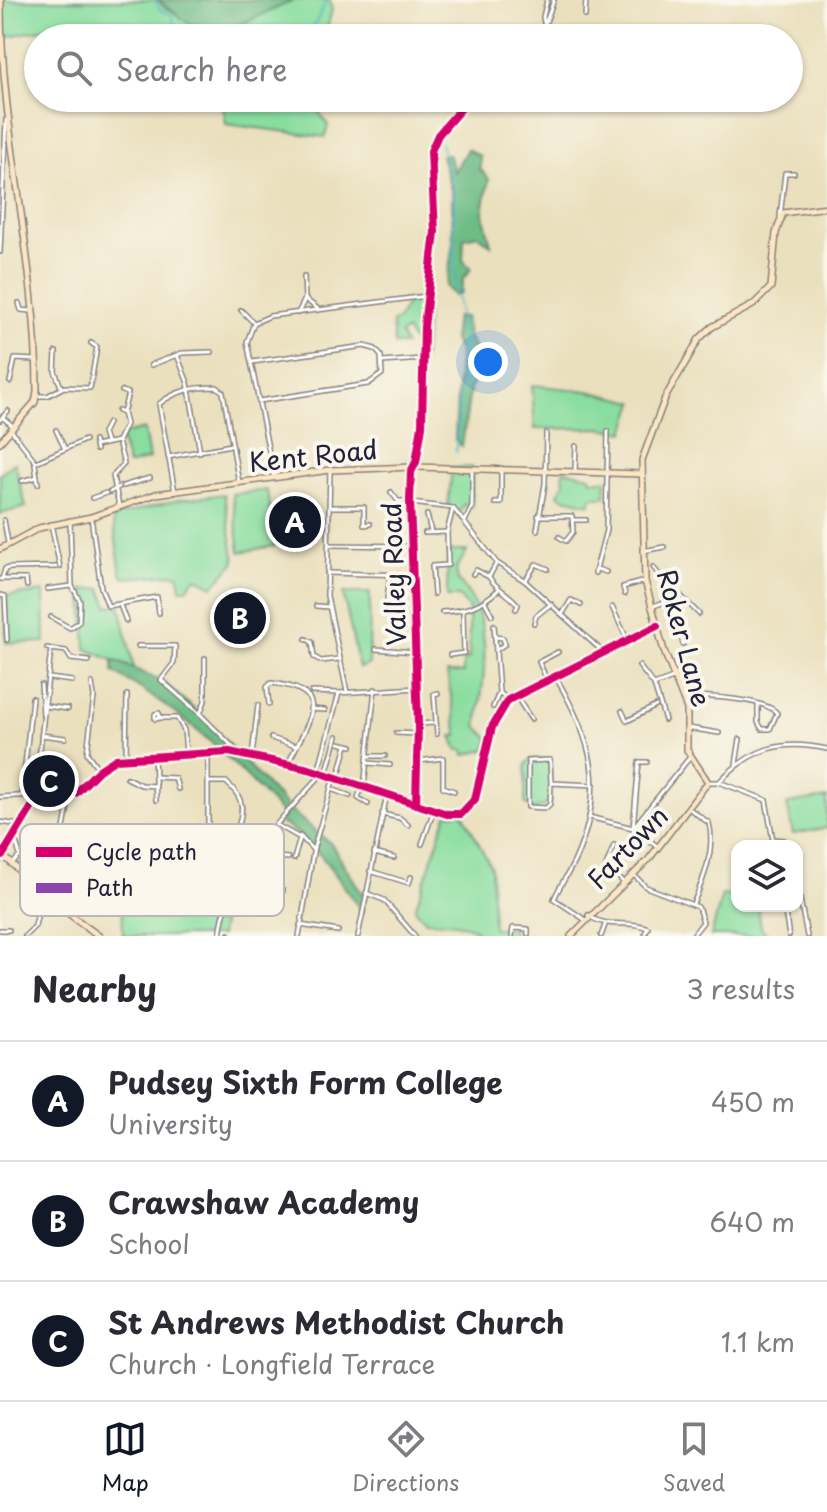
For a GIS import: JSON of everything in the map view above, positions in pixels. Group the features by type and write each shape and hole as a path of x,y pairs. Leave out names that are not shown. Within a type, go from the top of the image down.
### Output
{"street":[{"path":"0,442 36,396 31,311 1,64 1,0"},
{"path":"544,24 547,0"},
{"path":"547,24 554,0"},
{"path":"585,16 586,0"},
{"name":"Valley Road","path":"416,804 419,761 410,502 423,418 427,296 435,232 431,151 438,135 458,112"},
{"path":"0,252 2,158 9,116"},
{"path":"780,217 785,173 794,173"},
{"path":"780,217 786,211 827,207"},
{"name":"Roker Lane","path":"690,757 682,696 645,581 648,569 643,551 641,474 645,447 665,398 699,339 712,327 753,305 771,287 780,217"},
{"path":"298,313 305,299 304,277"},
{"path":"274,478 247,342 254,323 270,316 427,296"},
{"path":"305,299 319,310"},
{"path":"19,303 21,310 31,311"},
{"path":"241,310 254,323"},
{"path":"90,388 95,343"},
{"path":"252,362 364,346 375,349 382,362 382,374 368,384 259,401"},
{"path":"56,352 55,371 61,387"},
{"path":"151,365 177,355 212,352"},
{"path":"177,355 188,389 200,452"},
{"path":"382,362 424,358"},
{"path":"10,382 15,359 35,360"},
{"path":"36,396 47,396 61,387 96,391"},
{"path":"119,506 111,490 115,472 124,464 118,441 126,424 123,413 131,388"},
{"path":"175,492 159,404 188,389 220,389 239,483"},
{"path":"122,391 128,393"},
{"path":"8,411 1,418 36,462 38,484"},
{"path":"118,411 123,413"},
{"path":"106,443 103,433 108,423"},
{"path":"64,431 57,432 65,449"},
{"path":"606,572 596,571 606,530 608,431"},
{"path":"537,530 546,433"},
{"path":"36,462 81,440"},
{"path":"95,446 118,441"},
{"path":"168,457 232,444"},
{"path":"575,471 576,446"},
{"path":"465,521 472,507 472,467"},
{"name":"Kent Road","path":"0,549 51,524 91,517 119,506 175,492 330,470 472,467 641,474"},
{"path":"501,468 501,503"},
{"path":"330,470 329,607 347,692"},
{"path":"22,481 37,477"},
{"path":"92,498 150,478"},
{"path":"391,492 398,503 453,508 497,563 525,581 603,652"},
{"path":"332,507 364,507 364,525 370,524"},
{"path":"432,566 448,565 447,532 453,508"},
{"path":"559,537 566,541 573,532 574,509"},
{"path":"427,515 428,532 447,532"},
{"path":"538,516 586,520"},
{"path":"91,517 101,588 108,606 157,597 159,613"},
{"path":"4,520 8,543"},
{"path":"51,617 70,628 79,622 80,601 72,586 74,567 70,520"},
{"path":"27,586 26,579 1,579 5,569 9,568 58,567 51,524"},
{"path":"330,545 412,546"},
{"path":"643,551 664,547"},
{"path":"532,560 548,569"},
{"path":"428,561 432,566 434,594"},
{"path":"489,577 497,563"},
{"path":"525,581 536,564"},
{"path":"648,569 664,581"},
{"path":"473,574 476,570 489,577 498,590 510,594 519,605"},
{"path":"327,573 413,575"},
{"path":"386,608 390,575"},
{"path":"622,580 625,594"},
{"path":"623,587 645,581"},
{"path":"47,589 72,586"},
{"path":"442,612 463,612 485,602 498,590"},
{"path":"569,594 571,600 581,605"},
{"path":"0,595 5,596 7,640"},
{"path":"651,607 671,603 681,596 699,614"},
{"path":"563,613 571,600"},
{"path":"485,602 492,615"},
{"path":"671,603 683,644"},
{"path":"534,623 536,616 551,604"},
{"path":"120,605 126,621"},
{"path":"316,606 329,607"},
{"path":"612,607 627,639"},
{"path":"450,655 464,653 463,612"},
{"path":"493,707 499,692 494,625"},
{"path":"0,797 70,795 109,762 126,758 186,752 238,752 336,777 416,804 461,814 475,799 492,727 508,700 546,678 657,626"},
{"path":"495,637 503,638 505,644 496,650"},
{"path":"306,639 312,642 312,658 328,662 339,659"},
{"path":"138,646 175,646 176,659 161,680 238,752"},
{"path":"21,824 36,796 36,766 49,678 49,649 66,651 71,659 89,661"},
{"path":"376,649 416,652"},
{"path":"546,678 539,662 558,652"},
{"path":"200,714 205,701 205,658"},
{"path":"639,666 654,685 665,720"},
{"path":"554,675 586,735 593,760 594,785 589,817 575,860 555,898 605,925 641,925 648,928 645,933"},
{"path":"654,685 674,677"},
{"path":"49,678 72,681"},
{"path":"92,683 94,697 87,753 99,770"},
{"path":"269,704 268,684 285,684 306,690 309,725 288,764"},
{"path":"41,685 43,715"},
{"path":"312,692 417,688"},
{"path":"368,804 358,798 368,763 375,689"},
{"path":"499,692 508,700"},
{"path":"322,773 339,693"},
{"path":"437,734 434,694 438,693"},
{"path":"126,758 127,695"},
{"path":"515,695 531,719"},
{"path":"682,696 713,697 758,705 776,711 770,729 762,729 759,724 758,705"},
{"path":"22,794 32,698"},
{"path":"252,756 258,705"},
{"path":"622,711 628,723 658,705"},
{"path":"45,706 68,709"},
{"path":"310,709 325,710"},
{"path":"318,710 318,717"},
{"path":"160,718 175,717 181,722 186,752"},
{"path":"418,724 435,723"},
{"path":"688,728 719,733"},
{"path":"396,733 401,737 418,734"},
{"path":"41,735 65,738"},
{"path":"278,824 322,773 337,736"},
{"path":"271,738 296,746"},
{"path":"736,764 740,739"},
{"path":"339,743 352,746"},
{"path":"299,936 318,831 347,745"},
{"path":"719,782 752,753 783,746 827,749"},
{"path":"445,751 443,787 454,791"},
{"path":"208,752 208,824"},
{"path":"154,756 156,800"},
{"path":"369,756 385,756"},
{"path":"633,828 690,757 708,782 719,782 766,800 773,839 784,840"},
{"path":"419,761 443,758"},
{"path":"550,760 551,783 550,804 546,808 528,807 528,761 550,760"},
{"path":"633,828 639,762 647,762"},
{"path":"368,763 390,765"},
{"path":"36,766 66,770"},
{"path":"127,778 136,776 141,785 156,786"},
{"path":"156,777 175,776 178,789"},
{"path":"209,782 226,782 241,798 244,809 239,824"},
{"name":"Fartown","path":"571,936 586,917 634,875 659,847 691,810 708,782"},
{"path":"551,783 594,785"},
{"path":"331,789 350,796"},
{"path":"358,936 387,794"},
{"path":"66,824 70,795"},
{"path":"422,844 434,809"},
{"path":"691,810 709,823 712,833 705,873 693,904"},
{"path":"382,814 400,818 408,825"},
{"path":"589,817 633,828 659,847"},
{"path":"0,822 20,825 1,856 20,874"},
{"path":"284,828 314,848"},
{"path":"294,859 297,834"},
{"path":"11,865 19,858 20,848 14,836"},
{"path":"601,880 614,845"},
{"path":"374,853 394,858"},
{"path":"284,858 288,858"},
{"path":"607,866 624,883"},
{"path":"370,871 409,883 411,877"},
{"path":"634,875 646,887 693,904 703,915 694,932"},
{"path":"366,893 384,900 415,936"},
{"path":"785,912 789,936"},
{"path":"802,912 807,936"},
{"path":"25,936 35,926 38,916"},
{"path":"74,916 98,936"},
{"path":"220,936 223,916"},
{"path":"300,925 338,931"},
{"path":"601,936 605,925"},
{"path":"512,936 511,928 528,929 528,934"},
{"path":"0,930 9,930"}],"green space":[{"path":"1,0 158,0 164,8 207,24 24,24 24,33 1,38"},
{"path":"158,0 294,0 241,24 190,24"},
{"path":"294,0 330,0 332,9 328,24 241,24"},
{"path":"224,112 319,112 328,125 325,137 226,124"},
{"path":"467,149 480,156 480,169 489,179 483,212 491,245 478,235 464,238 463,260 471,269 463,279 461,293 454,295 446,287 453,244 452,193 441,155 448,154 454,172"},
{"path":"427,296 424,358 406,331 400,334 405,345 394,345 392,322 397,321 409,300 422,300"},
{"path":"456,317 465,317 468,336 480,360 470,390 462,446 455,440 459,351 453,339"},
{"path":"532,385 588,391 635,402 625,432 600,428 535,429"},
{"path":"144,429 149,459 128,465 121,440 124,434"},
{"path":"15,463 26,507 0,514 0,473"},
{"path":"472,467 472,507 464,504 459,513 448,506 452,468"},
{"path":"563,470 590,476 591,480 606,480 605,497 591,497 590,504 561,497 558,494 564,483"},
{"path":"267,490 275,546 240,552 232,494"},
{"path":"224,494 235,562 213,586 196,577 187,589 181,589 179,576 175,574 124,578 113,521 116,516 178,500"},
{"path":"448,551 467,551 456,569 458,581 470,596 483,630 484,669 477,726 489,738 486,750 465,755 464,750 458,750 452,736 458,736 447,673 463,673 463,659 469,659 469,609 459,597 447,597"},
{"path":"101,588 108,606 120,605 134,669 86,649 83,590"},
{"path":"44,592 45,642 6,643 5,596"},
{"path":"343,593 370,593 369,664 359,668"},
{"path":"113,660 161,680 200,714 290,810 331,844 365,898 362,912 316,850 279,822 284,816 243,773 184,720 113,672"},
{"path":"531,759 550,760 550,804 533,810 525,803 526,764"},
{"path":"827,798 827,828 793,834 787,804"},
{"path":"463,813 491,867 493,928 513,928 512,936 476,936 475,929 456,923 426,921 415,909 447,814"},
{"path":"722,895 731,896 731,912 759,912 761,928 769,936 711,936"},
{"path":"122,916 223,916 220,936 123,936"}],"waterway":[{"path":"154,0 161,11 172,15 174,24"},
{"path":"315,24 327,0"},
{"path":"441,144 454,192 454,267 463,341 456,452"}],"cycle path":[{"path":"416,804 418,724 411,472 416,462 422,426 424,327 435,232 431,151 438,135 458,112"},
{"path":"22,824 38,797 76,793 99,770 116,759 229,752 309,769 447,814 461,814 475,799 492,727 508,700 657,626"},
{"path":"2,856 20,826"}],"place":[{"name":"Pudsey Sixth Form College","path":"295,522"},
{"name":"Crawshaw Academy","path":"240,618"},
{"name":"St Andrews Methodist Church","path":"49,781"}]}
